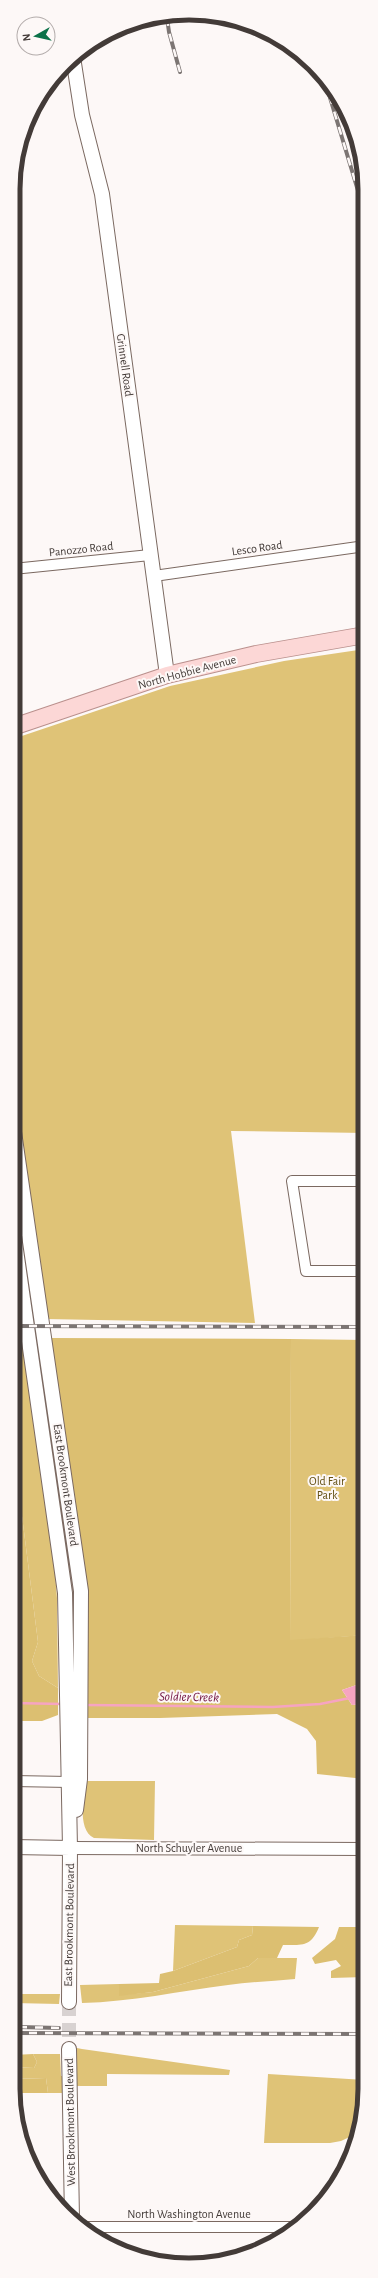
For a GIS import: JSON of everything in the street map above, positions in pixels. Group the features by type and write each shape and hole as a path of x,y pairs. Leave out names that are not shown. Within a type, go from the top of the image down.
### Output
{"main road":[{"name":"Grinnell Road","path":"74,65 82,115 102,194 167,675"},
{"name":"North Hobbie Avenue","path":"20,725 167,675 257,654 358,636"},
{"name":"East Brookmont Boulevard","path":"20,1173 81,1591 69,1782 69,2002"},
{"name":"East Brookmont Boulevard","path":"20,1278 65,1593 74,1695"},
{"name":"East Brookmont Boulevard","path":"70,1848 80,1782 74,1715"},
{"name":"North Schuyler Avenue","path":"20,1847 70,1848"},
{"name":"West Brookmont Boulevard","path":"69,2049 72,2211"}],"street":[{"name":"Lesco Road","path":"154,576 358,547"},
{"name":"Panozzo Road","path":"20,568 150,555"},
{"path":"358,1181 292,1181 306,1271 358,1271"},
{"path":"20,1781 69,1782"},
{"name":"North Schuyler Avenue","path":"70,1848 358,1849"},
{"name":"North Washington Avenue","path":"91,2227 287,2227"}],"green space":[{"path":"358,650 358,1133 231,1131 255,1323 46,1319 20,1139 20,737 170,686 284,661"},
{"path":"20,1334 22,1334 54,1561 57,1598 58,1688 39,1676 32,1661 38,1642 20,1500"},
{"name":"Old Fair Park","path":"291,1339 358,1340 358,1636 290,1641"},
{"path":"84,1781 155,1781 154,1840 94,1838 89,1834 83,1821"},
{"path":"175,1925 253,1926 252,1935 239,1940 237,1947 173,1971"},
{"path":"258,1958 297,1958 295,1979 210,1987 119,2001 82,2003 80,1985 119,1984 119,1995 153,1992 249,1966"},
{"path":"20,1994 60,1994 59,2004 20,2003"},
{"path":"77,2048 230,2070 229,2075 107,2074 107,2086 77,2086"},
{"path":"33,2054 60,2054 61,2076 64,2076 65,2093 48,2093 46,2078 20,2079 20,2067 34,2068 37,2062"},
{"path":"268,2074 358,2080 357,2111 351,2136 341,2141 330,2143 264,2143"}],"shaded area":[{"path":"50,1338 291,1339 290,1640 358,1635 358,1684 342,1690 352,1705 358,1705 358,1778 317,1774 316,1741 307,1729 277,1714 160,1718 87,1718 87,1695"},
{"path":"20,1500 38,1642 32,1661 39,1676 58,1688 58,1715 42,1721 20,1721"},
{"path":"358,1684 358,1705 352,1705 342,1690"},
{"path":"253,1926 319,1927 313,1938 306,1944 283,1945 277,1958 258,1958 249,1966 153,1992 119,1996 119,1984 159,1983 160,1974 173,1971 237,1947 239,1940 252,1935"},
{"path":"339,1927 358,1927 358,1977 331,1978 331,1971 341,1966 336,1960 315,1964 312,1958 335,1939"},
{"path":"33,2054 37,2062 34,2068 20,2067 20,2055"},
{"path":"46,2078 48,2093 20,2093 20,2079"}],"waterway":[{"name":"Soldier Creek","path":"86,1705 273,1707 320,1704 350,1698"},
{"name":"Soldier Creek","path":"20,1703 63,1704"}],"tunnel":[{"path":"69,2002 69,2049"}],"railway":[{"path":"167,21 180,72"},
{"path":"329,93 358,191"},
{"path":"20,1326 358,1327"},
{"path":"20,2027 59,2028"},
{"path":"20,2033 358,2034"}]}
